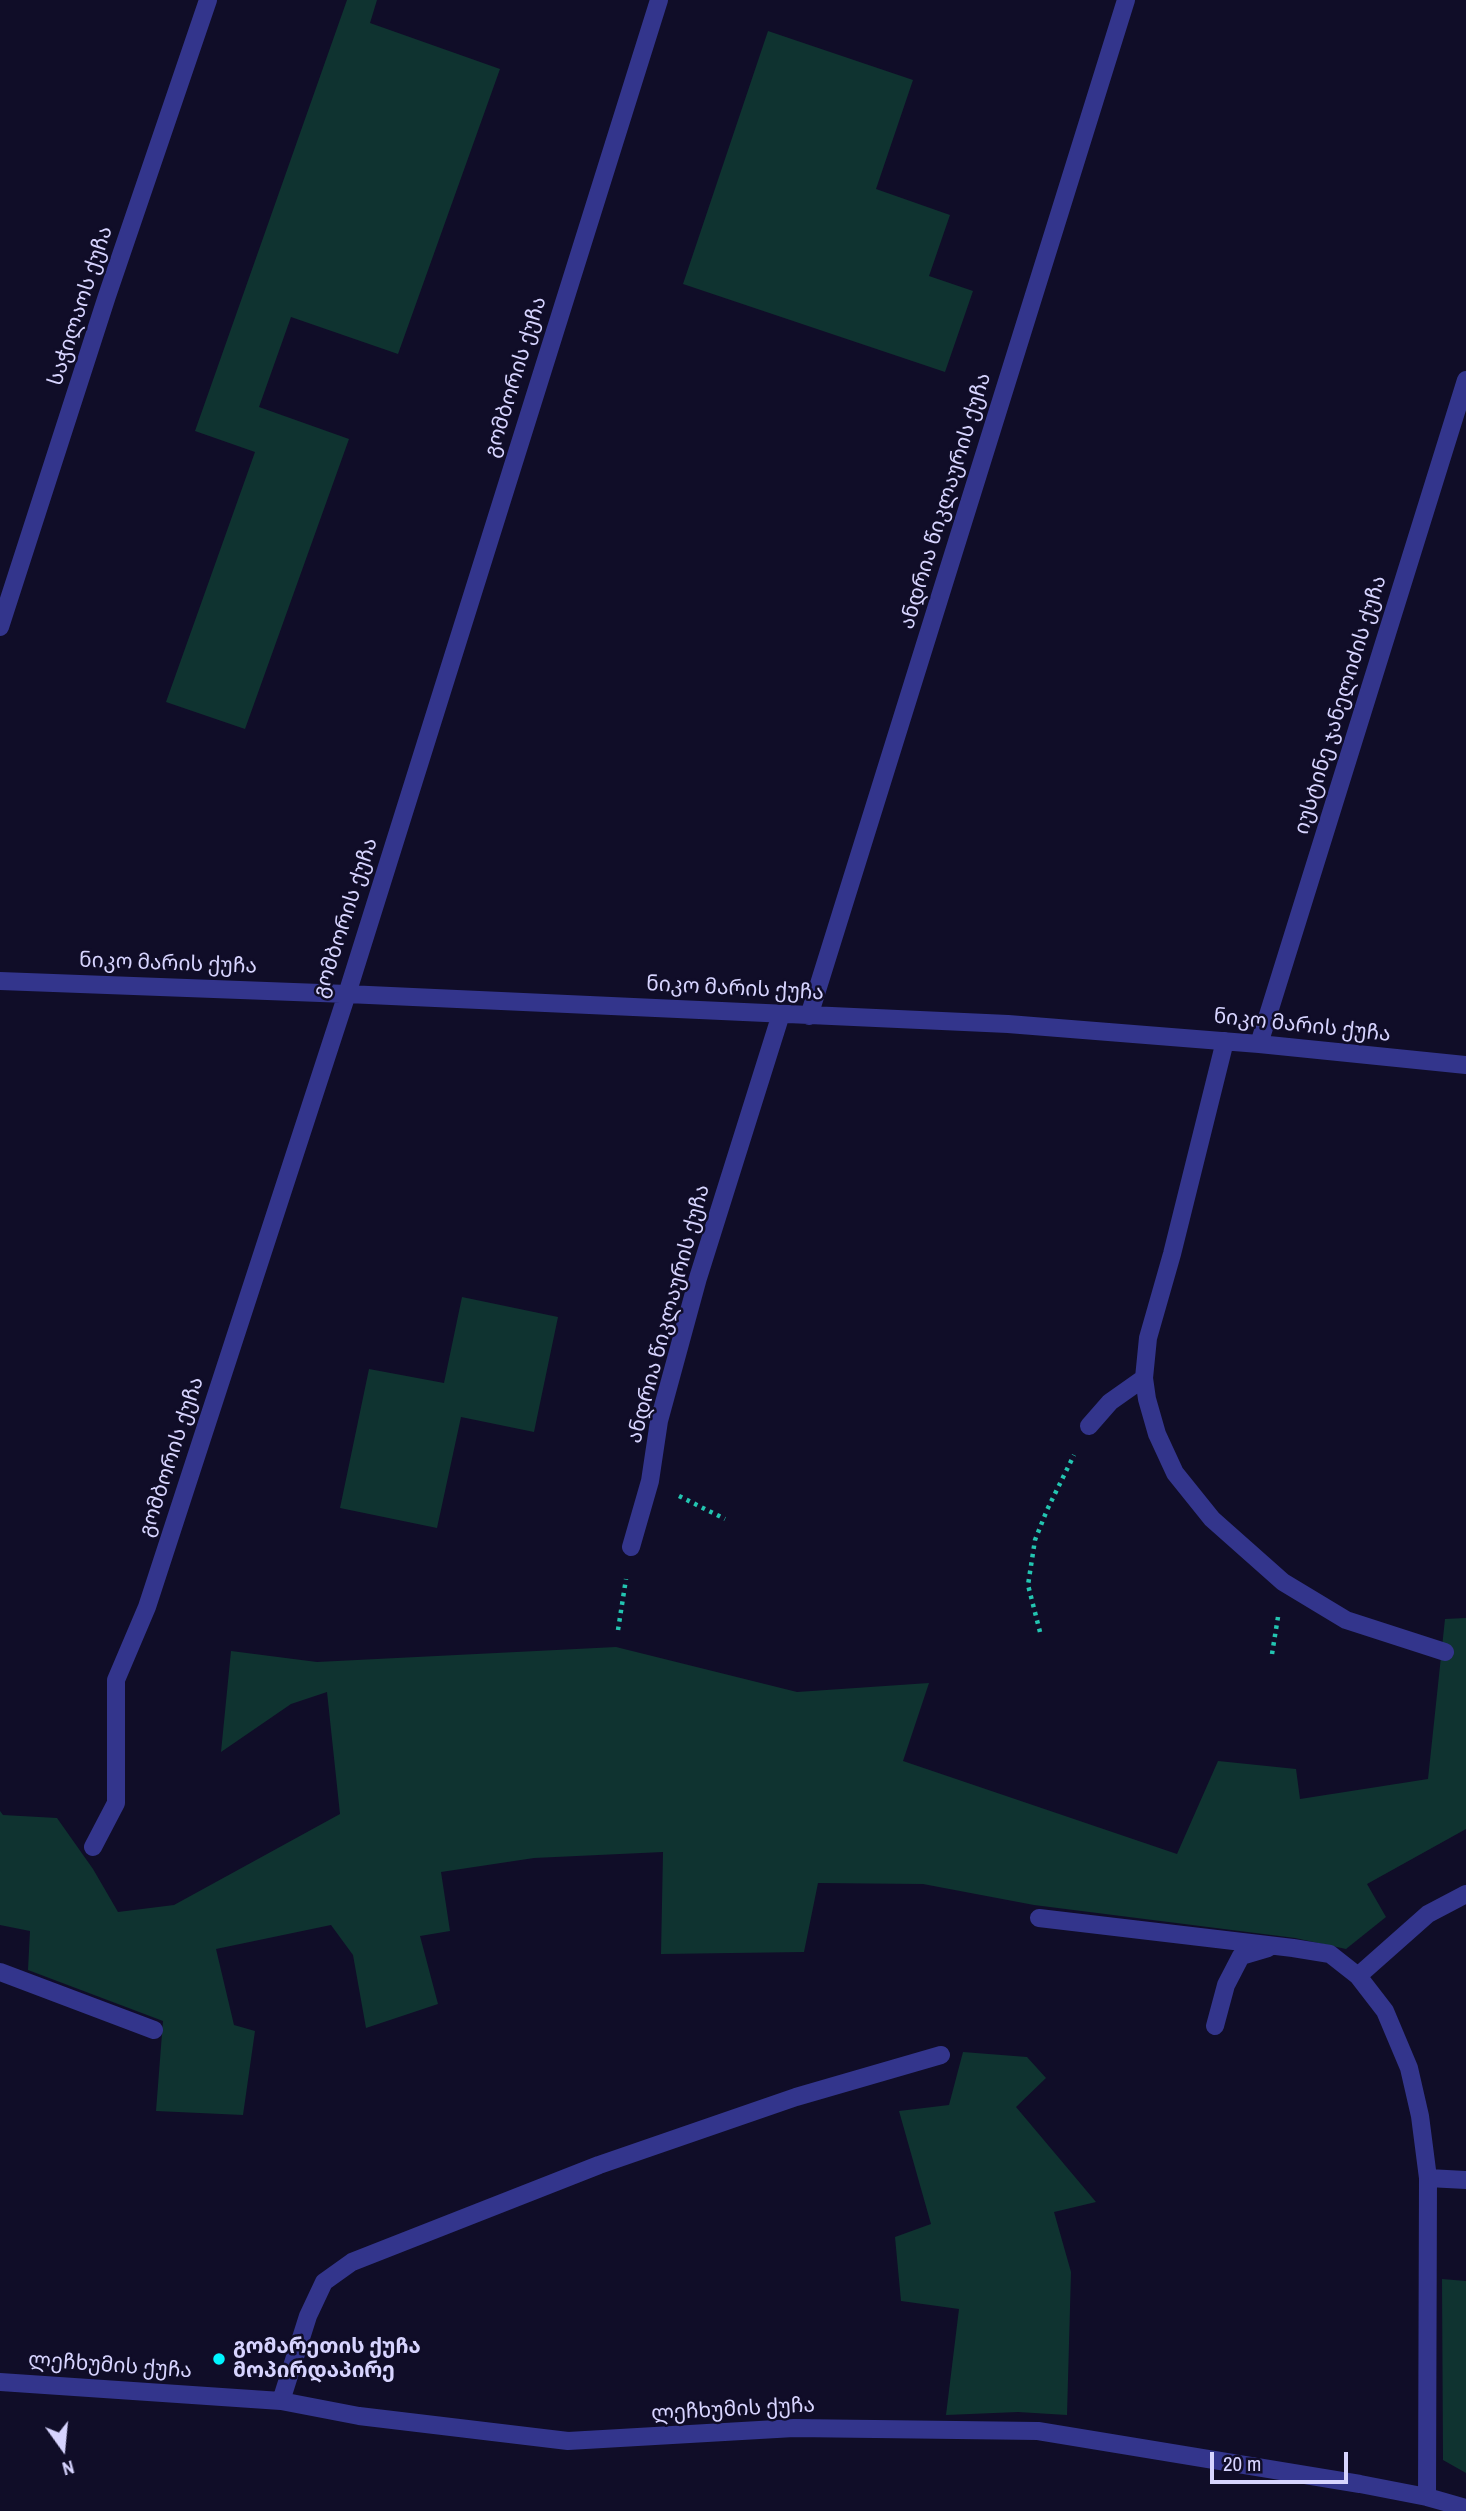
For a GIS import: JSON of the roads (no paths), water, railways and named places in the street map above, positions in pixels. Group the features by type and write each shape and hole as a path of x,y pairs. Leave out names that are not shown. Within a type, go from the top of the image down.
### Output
{"street":[{"name":"საჭილაოს ქუჩა","path":"0,627 107,296 208,0"},
{"name":"გომბორის ქუჩა","path":"93,1847 116,1802 116,1680 147,1607 346,994 659,0"},
{"name":"ანდრია წიკლაურის ქუჩა","path":"809,1016 1126,0"},
{"name":"იუსტინე ჯანელიძის ქუჩა","path":"1259,1044 1462,408 1466,380"},
{"name":"ნიკო მარის ქუჩა","path":"0,981 1008,1024 1259,1044 1466,1065"},
{"name":"ანდრია წიკლაურის ქუჩა","path":"631,1547 650,1481 659,1421 698,1278 781,1014"},
{"path":"1225,1041 1172,1254 1148,1338 1144,1378 1146,1399 1157,1434 1175,1473 1212,1519 1283,1582 1346,1620 1445,1653"},
{"path":"1088,1426 1110,1402 1144,1378"},
{"path":"1358,1976 1427,1914 1466,1894"},
{"path":"1039,1917 1330,1954 1358,1976 1385,2011 1409,2068 1420,2116 1428,2178 1427,2497"},
{"path":"1215,2026 1226,1985 1241,1956 1275,1945"},
{"path":"0,1972 154,2030"},
{"path":"281,2401 308,2316 324,2282 352,2262 599,2165 796,2096 941,2054"},
{"path":"1428,2178 1466,2180"},
{"name":"ლეჩხუმის ქუჩა","path":"0,2382 281,2401 359,2416 568,2441 794,2428 1038,2431 1427,2497 1466,2508"}],"place":[{"name":"გომარეთის ქუჩა მოპირდაპირე","path":"219,2359"}]}
